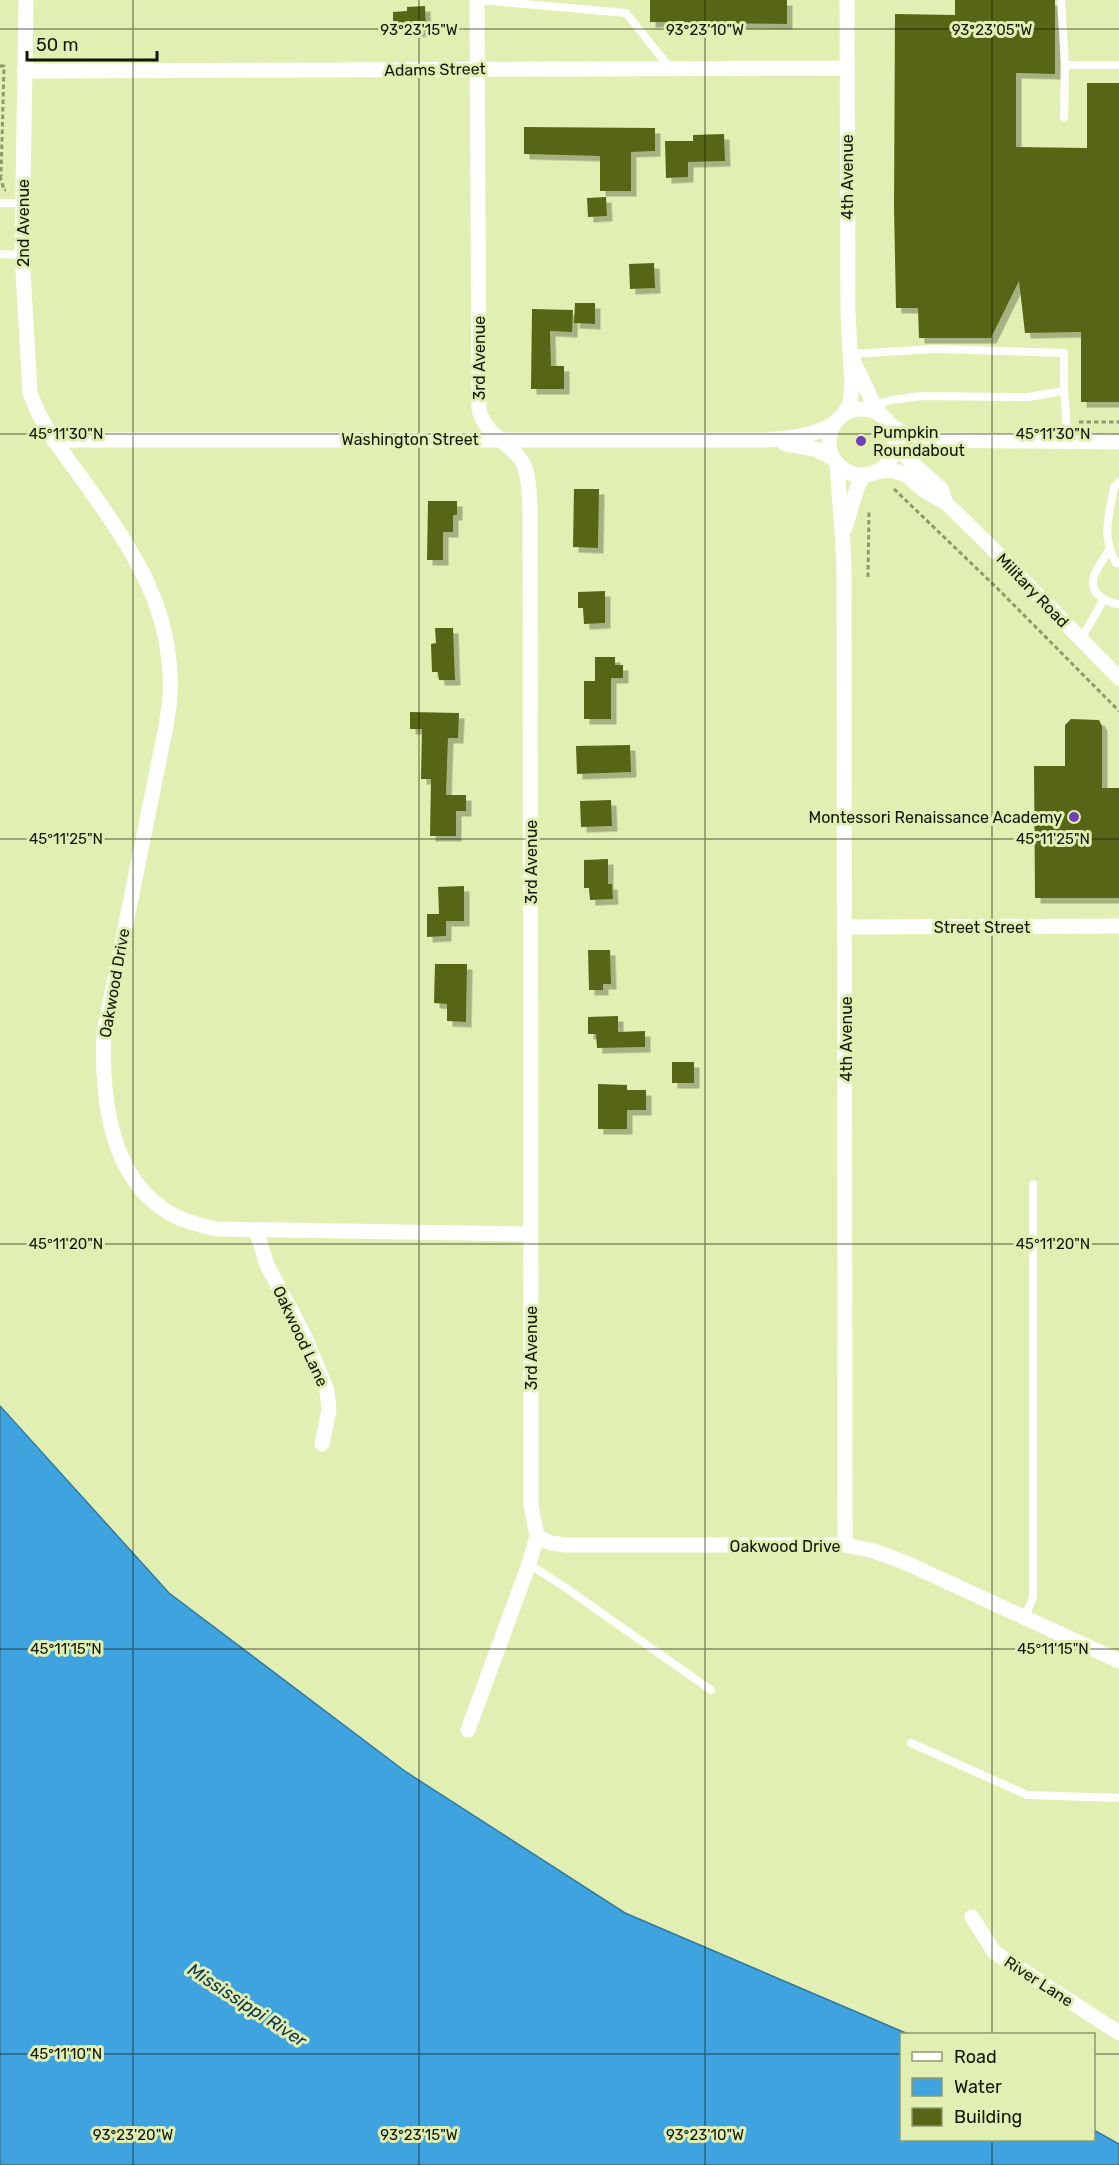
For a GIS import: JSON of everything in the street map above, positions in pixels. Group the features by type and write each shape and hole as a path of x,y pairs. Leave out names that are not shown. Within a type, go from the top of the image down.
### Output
{"street":[{"name":"2nd Avenue","path":"26,0 22,255 30,393 36,411 53,440"},
{"name":"3rd Avenue","path":"468,1730 529,1564 537,1536 531,1506 530,506 522,462 486,426 480,416 479,408 479,0"},
{"name":"4th Avenue","path":"839,419 850,404 852,385 848,314 847,0"},
{"name":"Adams Street","path":"24,71 847,68"},
{"name":"4th Avenue","path":"850,354 882,415"},
{"path":"882,415 895,441 888,461 870,473 849,472 835,460 830,448 830,437 839,419 858,409 882,415 903,433 939,440 1119,442"},
{"name":"Washington Street","path":"53,440 767,441 808,435 824,430 839,419"},
{"name":"Oakwood Drive","path":"53,440 91,491 148,580 160,613 168,656 170,694 166,726 104,1032 103,1068 113,1135 120,1156 133,1180 160,1207 177,1217 216,1229 530,1234"},
{"name":"Washington Street","path":"767,441 815,449 835,460"},
{"name":"Military Road","path":"895,441 908,459 941,489 946,503"},
{"name":"4th Avenue","path":"835,460 844,533 845,1545"},
{"name":"Military Road","path":"870,473 891,470 907,475 922,489 946,503 1119,678"},
{"name":"4th Avenue","path":"844,533 855,492 870,473"},
{"name":"Street Street","path":"846,927 1119,926"},
{"name":"Oakwood Lane","path":"256,1230 267,1264 306,1339 327,1391 329,1410 322,1444"},
{"name":"Oakwood Drive","path":"537,1536 550,1543 567,1545 845,1545 874,1551 904,1562 1119,1661"},
{"name":"River Lane","path":"972,1917 994,1953 1119,2033"}],"lane":[{"path":"479,0 626,13 670,68"},
{"path":"1061,0 1065,65 1064,117"},
{"path":"1065,65 1119,65"},
{"path":"0,203 23,203"},
{"path":"0,254 22,255"},
{"path":"850,354 935,349 1064,353 1068,442"},
{"path":"882,415 891,400 922,396 1028,397 1064,391"},
{"path":"1119,482 1114,487 1106,537 1109,550 1116,563 1119,563"},
{"path":"1109,550 1093,576 1092,586 1098,595 1113,604 1119,604"},
{"path":"1081,640 1104,599"},
{"path":"1025,1617 1033,1597 1033,1184"},
{"path":"529,1564 711,1690"},
{"path":"911,1743 1027,1795 1119,1798"}],"path":[{"path":"0,66 4,66 1,176"},
{"path":"1066,422 1119,422"},
{"path":"890,486 998,588 1119,711"},
{"path":"868,578 869,501"}],"water":[{"name":"Mississippi River","path":"0,1406 169,1593 406,1772 625,1913 906,2033 900,2033 900,2141 1095,2141 1095,2131 1119,2144 1119,2165 0,2165"}],"building":[{"path":"650,0 787,0 787,24 650,22"},
{"path":"955,0 1055,0 1055,74 1016,73 1016,147 1087,148 1087,83 1119,83 1119,402 1081,402 1081,332 1025,333 1019,281 991,338 919,338 918,308 896,308 895,14 955,15"},
{"path":"425,6 426,31 408,32 408,25 393,26 393,12 407,11 407,7"},
{"path":"524,127 655,128 655,151 631,152 631,191 600,191 600,156 524,154"},
{"path":"724,134 725,161 688,162 688,177 666,178 665,141 693,141 693,135"},
{"path":"606,197 607,216 588,217 587,198"},
{"path":"654,263 655,288 630,289 629,264"},
{"path":"575,303 595,303 595,324 574,323"},
{"path":"532,309 573,310 572,332 550,331 551,366 564,366 564,389 531,389"},
{"path":"574,489 599,489 598,548 573,547"},
{"path":"428,501 457,501 457,515 453,515 453,532 443,532 443,560 427,560"},
{"path":"605,591 605,623 584,624 583,608 578,608 578,592"},
{"path":"435,628 453,628 455,680 439,680 438,672 432,672 431,644 436,643"},
{"path":"595,657 615,657 615,665 623,665 623,678 611,678 611,719 584,719 584,681 595,681"},
{"path":"410,712 459,713 458,738 448,738 446,795 466,795 466,811 456,811 456,836 430,836 431,779 421,779 422,729 410,729"},
{"path":"1071,719 1099,720 1102,726 1102,788 1119,788 1119,898 1035,898 1034,766 1065,766 1065,725"},
{"path":"630,745 631,772 577,774 576,746"},
{"path":"611,800 612,826 581,827 580,801"},
{"path":"608,859 608,884 612,884 613,899 590,900 589,888 584,888 584,860"},
{"path":"464,886 464,921 446,921 446,936 427,937 427,914 439,914 438,887"},
{"path":"588,950 610,950 611,984 603,984 603,990 589,990"},
{"path":"435,964 467,964 466,1022 447,1021 447,1004 434,1003"},
{"path":"618,1016 618,1032 645,1031 645,1047 597,1048 596,1034 588,1034 588,1017"},
{"path":"672,1062 694,1062 694,1083 672,1083"},
{"path":"598,1084 627,1085 627,1090 646,1090 646,1110 627,1110 627,1129 598,1129"}],"place":[{"name":"Pumpkin Roundabout","path":"861,441"},
{"name":"Montessori Renaissance Academy","path":"1074,817"}]}
